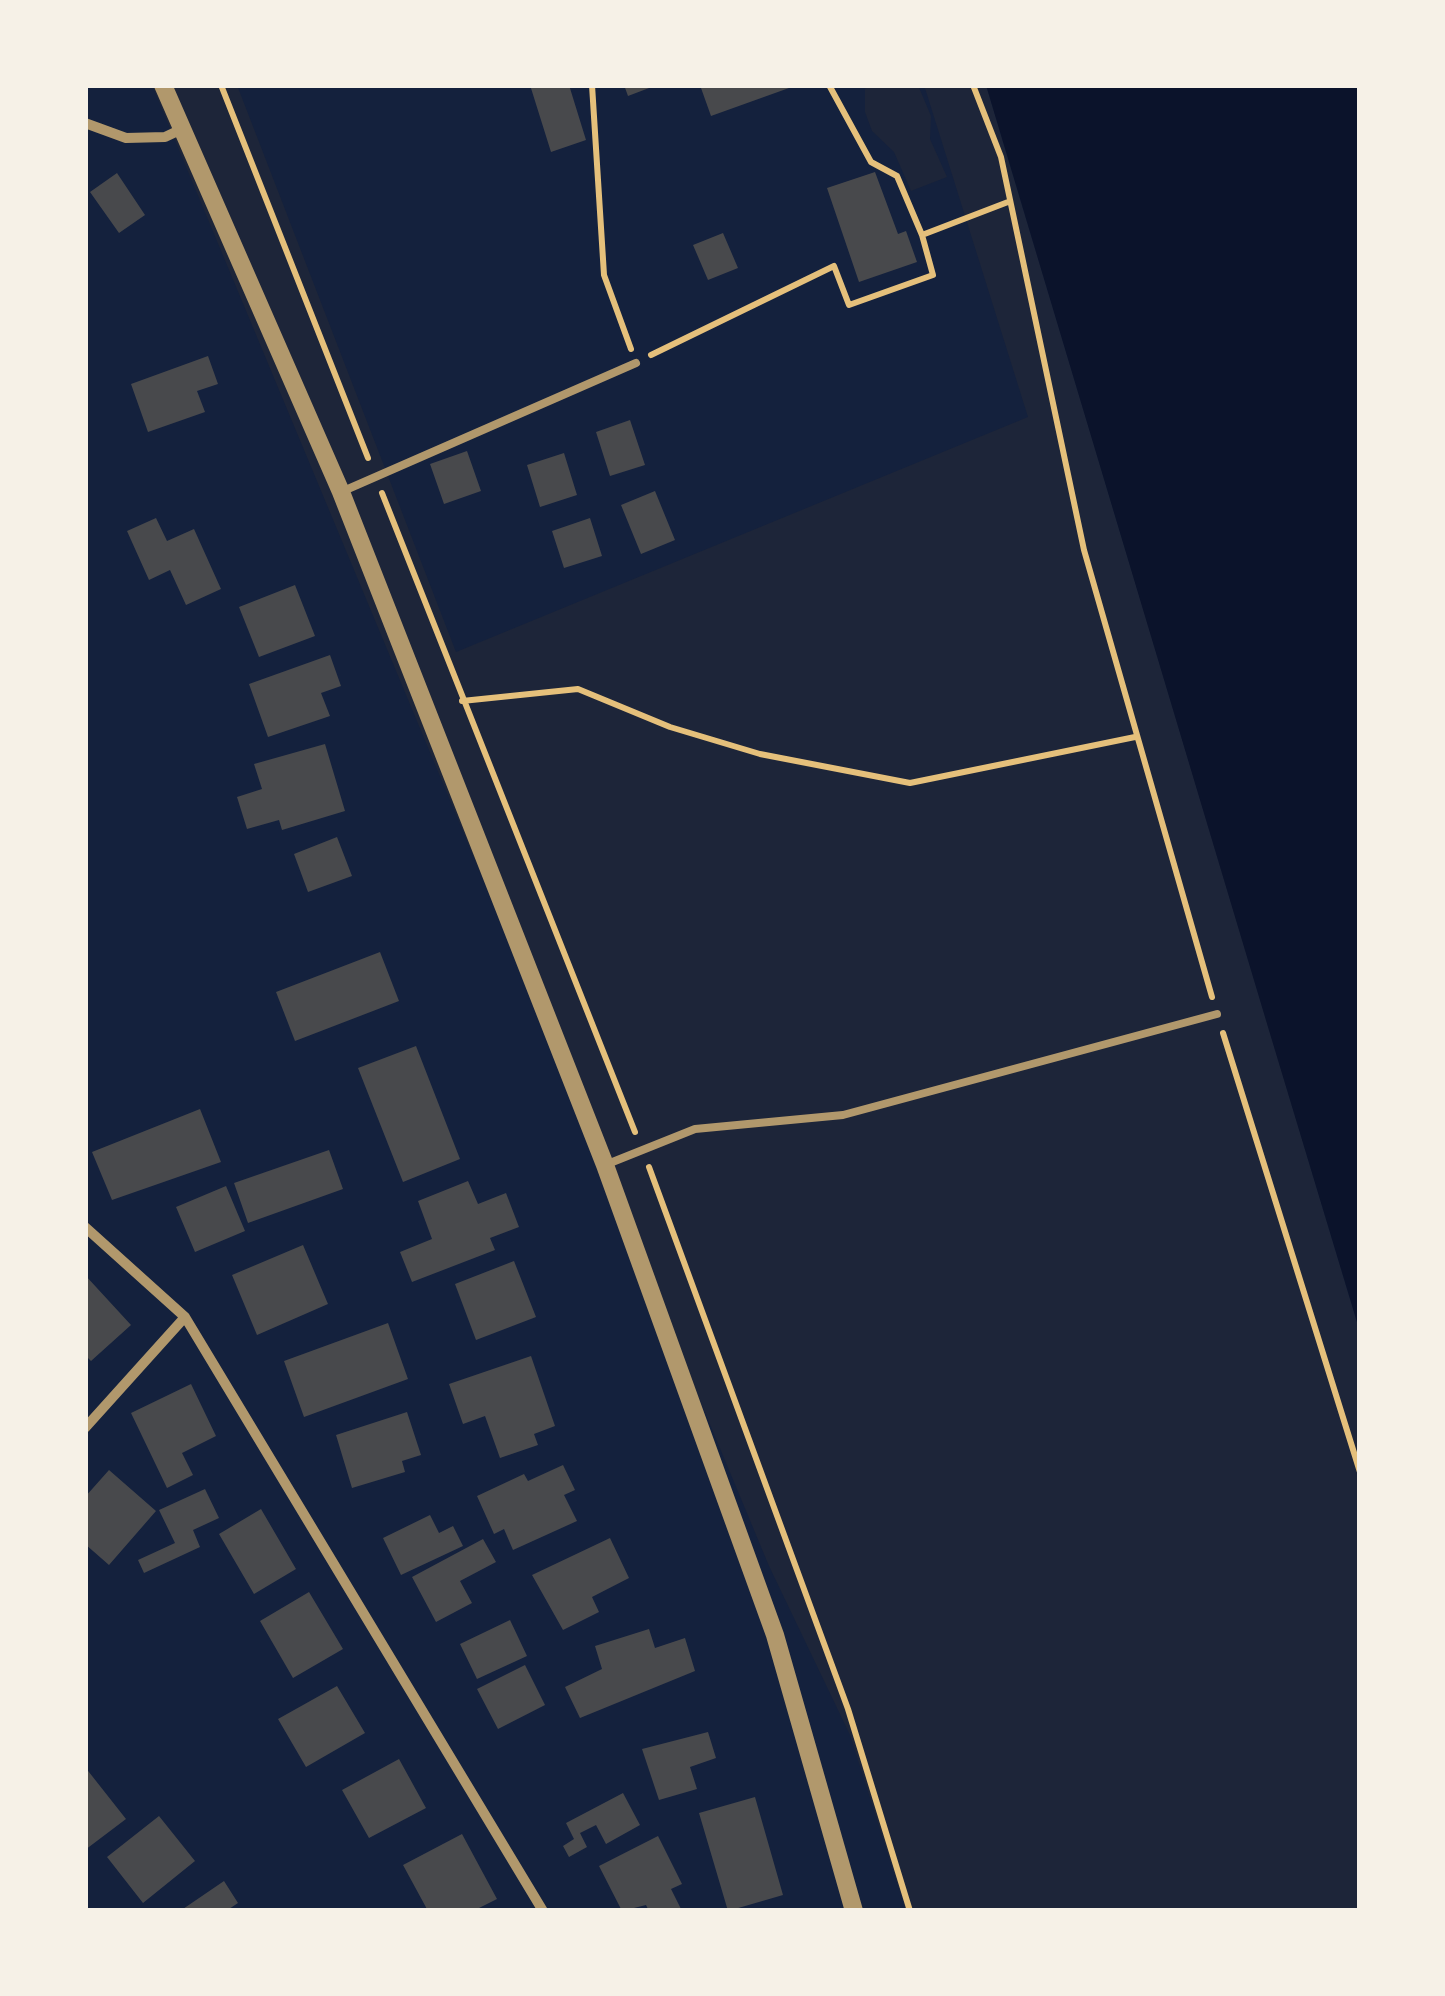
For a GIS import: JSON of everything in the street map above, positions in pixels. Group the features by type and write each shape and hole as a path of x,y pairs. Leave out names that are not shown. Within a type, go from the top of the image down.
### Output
{"street":[{"path":"163,85 340,492 606,1165 775,1635 854,1911"},
{"path":"85,123 126,138 165,137 182,129"},
{"path":"85,1227 184,1317 543,1911"},
{"path":"85,1428 184,1317"}],"lane":[{"path":"340,492 636,363"},
{"path":"606,1165 695,1130 843,1116 1217,1014"}],"path":[{"path":"221,85 643,1152 848,1709 910,1911"},
{"path":"592,85 604,275 636,363 834,266 850,305 933,275 922,235 897,176 871,162 829,85"},
{"path":"973,85 1001,156 1084,550 1135,738 1360,1472"},
{"path":"922,235 1008,202"},
{"path":"462,701 578,689 670,728 760,754 910,783 1135,738"}],"shaded area":[{"path":"152,85 237,85 456,652 1028,417 924,85 986,85 1360,1332 1360,1911 906,1911 850,1735 769,1566"},
{"path":"870,85 918,85 931,116 930,139 947,177 911,191 894,152 872,131 865,112 865,89"},
{"path":"986,85 1360,85 1360,1332 1268,1027"}],"building":[{"path":"530,85 569,85 586,140 551,152"},
{"path":"624,85 657,85 628,96"},
{"path":"701,88 789,88 711,116"},
{"path":"875,172 898,234 906,231 917,262 859,282 827,188"},
{"path":"117,173 145,215 119,233 90,192"},
{"path":"723,233 738,268 708,280 693,245"},
{"path":"208,356 218,384 197,391 205,412 148,432 131,384"},
{"path":"630,420 645,465 610,476 596,432"},
{"path":"467,451 481,491 444,504 430,464"},
{"path":"564,453 577,495 540,507 527,465"},
{"path":"655,491 675,540 641,554 621,505"},
{"path":"156,518 167,541 194,529 221,589 186,605 170,570 149,580 127,531"},
{"path":"590,518 602,556 564,568 552,531"},
{"path":"295,585 315,636 259,657 239,607"},
{"path":"330,655 341,686 321,693 330,716 268,737 249,684"},
{"path":"325,744 345,811 282,830 279,820 247,829 237,797 262,789 254,764"},
{"path":"337,837 352,876 308,892 294,854"},
{"path":"380,952 399,1001 295,1041 276,992"},
{"path":"416,1046 460,1159 403,1182 358,1068"},
{"path":"200,1109 221,1162 112,1200 92,1152"},
{"path":"329,1150 343,1189 248,1223 234,1183"},
{"path":"468,1181 478,1204 506,1193 519,1227 490,1238 495,1250 412,1282 400,1252 432,1239 418,1201"},
{"path":"226,1186 245,1231 195,1252 176,1207"},
{"path":"303,1245 328,1304 257,1335 232,1275"},
{"path":"514,1261 536,1317 476,1340 455,1284"},
{"path":"85,1275 131,1325 91,1361 85,1355"},
{"path":"388,1323 408,1379 304,1417 284,1361"},
{"path":"531,1356 555,1426 534,1434 538,1445 500,1458 485,1416 463,1424 449,1384"},
{"path":"191,1384 216,1436 182,1453 193,1475 167,1488 131,1413"},
{"path":"407,1412 421,1455 402,1461 405,1472 352,1488 336,1435"},
{"path":"563,1465 575,1490 564,1495 577,1521 513,1550 504,1529 494,1534 477,1496 524,1474 528,1481"},
{"path":"109,1470 156,1511 109,1565 85,1544 85,1497"},
{"path":"205,1489 219,1518 193,1530 200,1547 144,1573 138,1560 175,1543 159,1510"},
{"path":"261,1509 296,1569 254,1594 219,1534"},
{"path":"430,1515 439,1533 453,1526 463,1546 401,1575 383,1538"},
{"path":"610,1538 629,1578 592,1597 599,1612 563,1630 532,1575"},
{"path":"483,1539 496,1562 460,1581 472,1603 436,1622 412,1577"},
{"path":"309,1592 343,1649 293,1678 260,1621"},
{"path":"510,1620 527,1656 477,1679 460,1644"},
{"path":"649,1629 655,1648 685,1638 695,1671 580,1718 565,1687 602,1669 595,1646"},
{"path":"525,1665 545,1705 498,1729 477,1689"},
{"path":"337,1686 365,1733 306,1767 278,1719"},
{"path":"708,1732 716,1758 690,1767 697,1789 659,1800 642,1749"},
{"path":"399,1759 426,1808 369,1838 342,1790"},
{"path":"85,1767 126,1819 85,1850"},
{"path":"623,1793 640,1825 606,1844 596,1825 580,1833 587,1847 569,1857 563,1846 574,1839 566,1823"},
{"path":"755,1797 783,1895 728,1911 699,1813"},
{"path":"159,1816 195,1861 143,1903 107,1857"},
{"path":"462,1834 497,1899 473,1911 428,1911 403,1865"},
{"path":"658,1836 682,1884 671,1889 682,1911 649,1911 646,1905 622,1911 599,1866"},
{"path":"224,1881 238,1903 226,1911 180,1911"}]}
